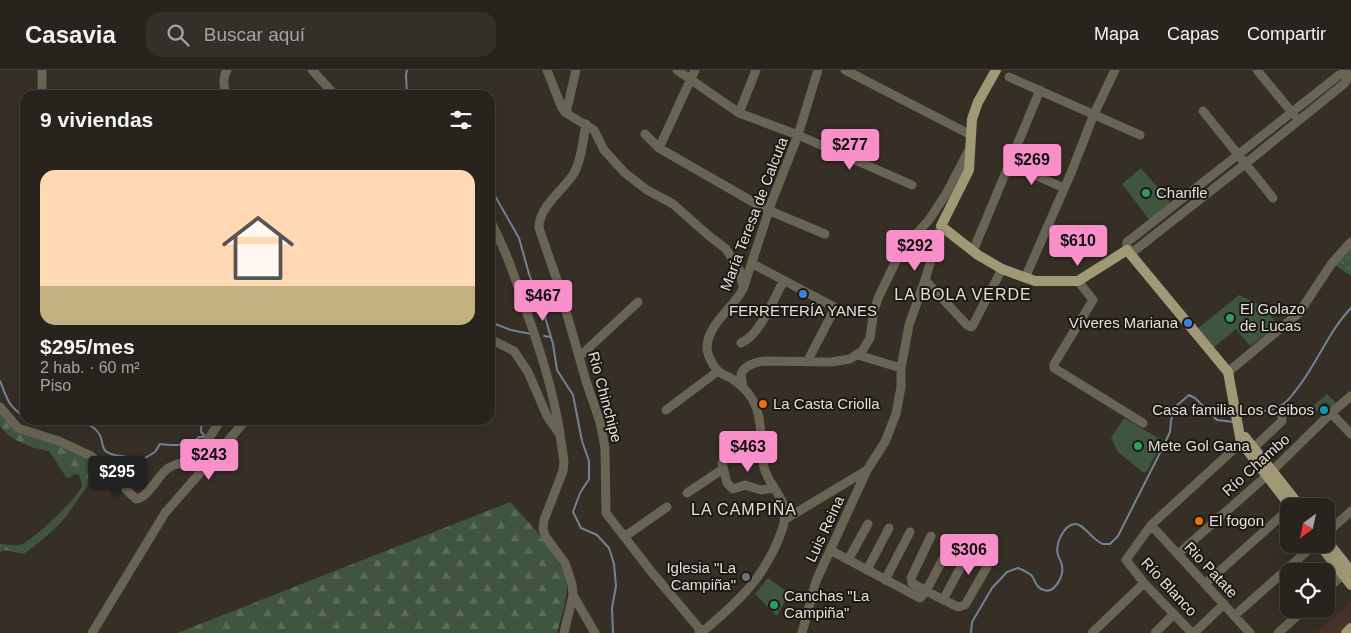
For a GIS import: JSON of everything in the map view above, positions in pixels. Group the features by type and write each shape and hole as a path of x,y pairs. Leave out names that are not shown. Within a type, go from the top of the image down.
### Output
{"main road":[{"path":"996,70 975,110 968,170 941,226 1002,269 1041,282 1078,281 1127,250 1228,372 1242,436 1287,498"},
{"path":"1328,553 1348,572"},
{"path":"1335,553 1348,572 1351,585"},
{"path":"1346,633 1351,628"}],"street":[{"path":"42,70 42,90"},
{"path":"225,90 224,75 227,70"},
{"path":"312,70 330,90"},
{"path":"547,70 562,108 566,113 594,130 604,150 625,173 647,190 673,204 726,249 740,271 743,289"},
{"path":"566,113 576,70"},
{"path":"677,70 738,113 798,135 912,185"},
{"path":"659,148 694,70"},
{"path":"738,113 756,70"},
{"name":"María Teresa de Calcuta","path":"718,371 709,356 707,348 709,338 715,326 743,289 753,264 772,202 798,135 818,70"},
{"path":"845,70 971,135"},
{"path":"1256,70 1298,122"},
{"path":"1025,278 1113,71"},
{"path":"1350,72 1345,83 1298,122 1134,251 1127,250 1128,242 1339,75 1350,72"},
{"path":"1009,77 1140,135"},
{"path":"974,251 1040,90"},
{"path":"1202,111 1273,198"},
{"name":"Rio Chinchipe","path":"586,124 580,156 574,173 542,214 539,220 539,228 558,283 586,381 600,422 605,448 606,513 701,632"},
{"path":"645,134 659,148 770,211 824,234"},
{"path":"743,387 742,371 753,363 764,361 807,362 843,360 858,354 867,345 876,305 895,263 906,245 929,220 946,194 970,148"},
{"path":"1010,164 1064,188"},
{"name":"Luis Reina","path":"804,632 816,581 867,470 885,442 896,414 908,325 925,280 941,226"},
{"path":"495,230 505,249 542,356 554,401 560,435 564,461 563,471 544,520 543,528 545,536 565,563 572,584 573,595 564,633"},
{"path":"1228,372 1299,313 1319,280 1351,242"},
{"path":"753,264 834,307 807,362"},
{"path":"925,280 971,327 1002,269"},
{"path":"1078,281 1093,300 1054,364 1054,368 1143,423"},
{"path":"741,342 755,334 784,282"},
{"path":"580,356 638,302"},
{"path":"495,342 514,351 528,372 547,416 560,435"},
{"path":"858,354 901,368"},
{"path":"666,410 718,371 743,387 750,395 757,409 764,468 784,507 784,520 779,539 760,574 749,589 701,632"},
{"name":"Río Chambo","path":"1178,554 1270,473 1351,396"},
{"path":"0,407 18,428 59,441 91,456 136,499 142,498 167,469 192,460 197,456 218,425"},
{"path":"1331,413 1351,434"},
{"path":"1251,450 1282,422 1282,415"},
{"path":"92,633 165,513 242,425"},
{"path":"1151,525 1242,436"},
{"path":"687,492 723,466 727,483 733,489 745,485 760,490 774,488"},
{"path":"784,520 867,470"},
{"path":"624,537 668,507"},
{"path":"1335,526 1351,511"},
{"path":"1205,584 1280,518"},
{"path":"848,560 868,524"},
{"name":"Rio Patate","path":"1151,525 1250,633"},
{"name":"Río Blanco","path":"1151,525 1126,560 1144,583 1193,633"},
{"path":"867,570 889,528"},
{"path":"885,580 910,532"},
{"path":"931,536 910,578 912,584 958,607 965,605 987,567"},
{"path":"830,550 920,598 926,591 954,538"},
{"path":"943,600 974,542"},
{"path":"1234,616 1305,553"},
{"path":"1335,583 1348,572"},
{"path":"1092,633 1144,583"},
{"path":"573,595 595,633"},
{"path":"1193,633 1224,604"},
{"path":"1155,633 1174,614"},
{"path":"1278,633 1295,618"}],"shaded area":[{"path":"1351,602 1351,624 1341,633 1316,633 1335,618"}],"green space":[{"name":"Chanfle","path":"1141,168 1171,203 1150,221 1122,184"},
{"path":"1351,248 1351,276 1335,265"},
{"name":"El Golazo de Lucas","path":"1239,295 1264,307 1278,325 1250,346 1236,329 1213,348 1197,329"},
{"path":"1327,394 1338,405 1333,409 1325,402 1320,405 1322,408 1318,412 1313,406"},
{"path":"0,413 8,422 89,456 100,470 63,520 47,536 24,554 4,550 0,552 0,544 20,545 34,536 64,509 82,485 79,475 74,474 70,478 66,477 49,451 22,443 5,432 0,426"},
{"name":"Mete Gol Gana","path":"1124,418 1160,439 1162,443 1147,471 1144,473 1118,452 1111,438"},
{"path":"510,502 544,541 560,564 565,575 567,584 566,596 557,633 177,633"},
{"name":"Canchas \"La Campiña\"","path":"768,578 789,593 777,616 755,594"}],"waterway":[{"path":"407,70 407,90"},
{"path":"495,196 519,238 553,344 557,370 573,395 582,441 589,461 589,479 580,493 573,512 581,528 597,535 609,548 614,564 616,586 612,608 613,633"},
{"path":"1239,418 1248,413 1274,409 1287,401 1301,384 1335,328 1351,308"},
{"path":"495,324 511,330 531,334"},
{"path":"544,336 551,337"},
{"path":"0,381 11,405 20,414"},
{"path":"971,633 972,622 992,588 1007,572 1018,568 1032,576 1041,589 1048,590 1055,587 1062,574 1062,563 1057,551 1059,541 1071,525 1078,524 1103,544 1110,544 1118,536 1170,432 1175,407 1189,395 1195,398 1217,420 1234,422"},
{"path":"90,425 99,434 103,448 108,453 127,457 138,470 145,458 155,452 160,444 186,444 199,437 203,437 202,425"}],"place":[{"name":"Chanfle","path":"1146,193"},
{"name":"FERRETERÍA YANES","path":"803,294"},
{"name":"El Golazo de Lucas","path":"1230,318"},
{"name":"Víveres Mariana","path":"1188,323"},
{"name":"La Casta Criolla","path":"763,404"},
{"name":"Casa familia Los Ceibos","path":"1324,410"},
{"name":"Mete Gol Gana","path":"1138,446"},
{"name":"El fogon","path":"1199,521"},
{"name":"Iglesia \"La Campiña\"","path":"746,577"},
{"name":"Canchas \"La Campiña\"","path":"774,605"}],"district":[{"name":"LA BOLA VERDE","path":"963,294"},
{"name":"LA CAMPIÑA","path":"744,509"}]}
